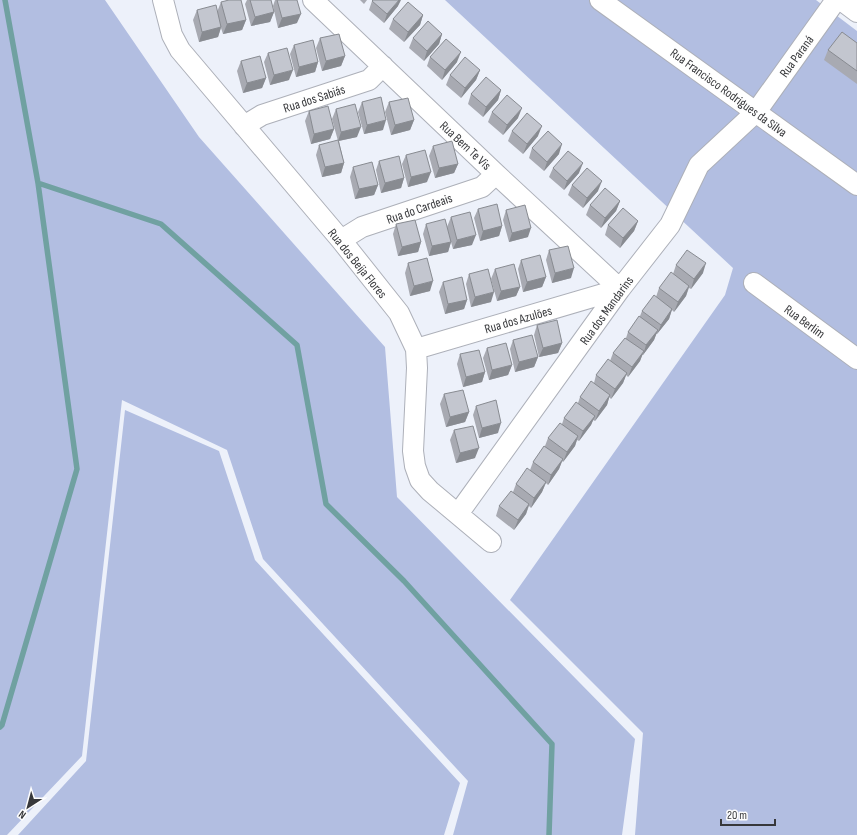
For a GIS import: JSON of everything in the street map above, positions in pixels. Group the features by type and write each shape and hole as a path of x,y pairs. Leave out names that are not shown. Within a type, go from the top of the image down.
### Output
{"street":[{"name":"Rua dos Beija Flores","path":"163,0 172,35 180,50 340,240 399,314 416,349 417,368 413,451 414,466 420,480 430,491 491,542"},
{"name":"Rua Bem Te Vis","path":"313,0 496,174 620,289"},
{"name":"Rua Francisco Rodrigues da Silva","path":"600,0 857,185"},
{"name":"Rua Paraná","path":"756,112 836,0"},
{"path":"841,0 857,12"},
{"name":"Rua dos Sabiás","path":"244,126 262,115 369,80 383,66"},
{"name":"Rua dos Mandarins","path":"458,514 620,289 670,225 699,165 756,112"},
{"name":"Rua do Cardeais","path":"340,240 362,227 482,186 496,174"},
{"name":"Rua Berlim","path":"754,283 857,359"},
{"name":"Rua dos Azulões","path":"416,349 620,289"}],"shaded area":[{"path":"0,0 105,0 199,137 385,347 397,497 635,739 622,835 453,835 468,781 263,559 227,450 122,400 82,756 7,835 0,835"},
{"path":"445,0 816,0 857,31 857,835 635,835 643,733 510,600 725,295 733,268"},
{"path":"125,410 219,451 255,560 460,783 444,835 18,835 86,761"}],"building":[{"path":"241,0 246,20 227,24 221,2"},
{"path":"250,0 271,0 274,12 255,17"},
{"path":"277,0 297,0 301,14 282,18"},
{"path":"399,0 387,14 372,1"},
{"path":"408,2 423,15 408,32 393,19"},
{"path":"216,5 221,27 202,32 197,10"},
{"path":"428,21 442,34 427,51 413,38"},
{"path":"842,32 857,43 857,71 828,50"},
{"path":"339,34 345,56 326,61 320,38"},
{"path":"446,39 461,52 445,70 430,57"},
{"path":"313,40 318,62 299,67 294,45"},
{"path":"287,48 293,70 274,75 268,53"},
{"path":"260,56 266,78 247,83 241,61"},
{"path":"465,57 480,70 465,88 450,75"},
{"path":"486,77 501,90 486,107 471,94"},
{"path":"507,95 522,108 507,125 492,112"},
{"path":"381,97 386,120 367,125 362,102"},
{"path":"408,98 414,120 395,125 389,102"},
{"path":"355,104 361,127 341,132 336,109"},
{"path":"328,106 334,129 314,134 309,111"},
{"path":"527,113 542,126 527,144 512,131"},
{"path":"548,131 562,144 547,162 532,148"},
{"path":"338,140 344,163 325,167 319,145"},
{"path":"452,141 458,164 439,168 433,146"},
{"path":"425,150 431,172 411,177 406,155"},
{"path":"568,151 583,163 567,181 553,168"},
{"path":"399,156 404,178 385,183 379,161"},
{"path":"372,162 378,185 359,189 353,167"},
{"path":"587,168 602,181 587,198 572,185"},
{"path":"605,188 620,201 605,218 590,205"},
{"path":"497,204 502,226 483,231 478,209"},
{"path":"525,205 531,228 512,233 506,210"},
{"path":"623,208 638,221 623,238 608,225"},
{"path":"470,212 476,235 457,240 451,217"},
{"path":"445,219 451,242 432,246 426,224"},
{"path":"415,220 421,242 402,247 396,224"},
{"path":"568,246 574,268 555,273 549,250"},
{"path":"687,250 706,263 694,279 676,265"},
{"path":"540,255 546,277 527,282 521,260"},
{"path":"427,258 433,281 414,286 408,263"},
{"path":"514,264 520,287 501,291 495,269"},
{"path":"488,269 494,292 475,297 469,274"},
{"path":"671,272 689,286 678,302 659,288"},
{"path":"462,277 467,300 448,304 443,282"},
{"path":"654,295 672,309 661,325 642,311"},
{"path":"639,316 658,330 646,345 628,332"},
{"path":"557,320 562,343 543,348 537,325"},
{"path":"532,335 538,357 519,362 513,340"},
{"path":"625,338 644,351 632,367 613,353"},
{"path":"506,343 512,365 492,370 487,348"},
{"path":"479,350 485,372 466,377 460,354"},
{"path":"608,359 627,373 615,389 596,375"},
{"path":"591,381 610,395 599,411 580,397"},
{"path":"463,390 469,412 450,417 444,394"},
{"path":"496,400 501,423 482,428 476,406"},
{"path":"576,402 595,416 583,431 564,418"},
{"path":"560,423 578,436 567,452 548,438"},
{"path":"473,426 479,448 460,453 454,430"},
{"path":"544,446 563,459 551,475 533,462"},
{"path":"527,468 546,482 534,498 516,484"},
{"path":"511,491 529,504 518,520 499,506"}],"waterway":[{"path":"0,727 2,725 77,469 38,183 5,0"},
{"path":"38,183 161,224 297,345 326,504 404,581 552,744 549,835"}]}
